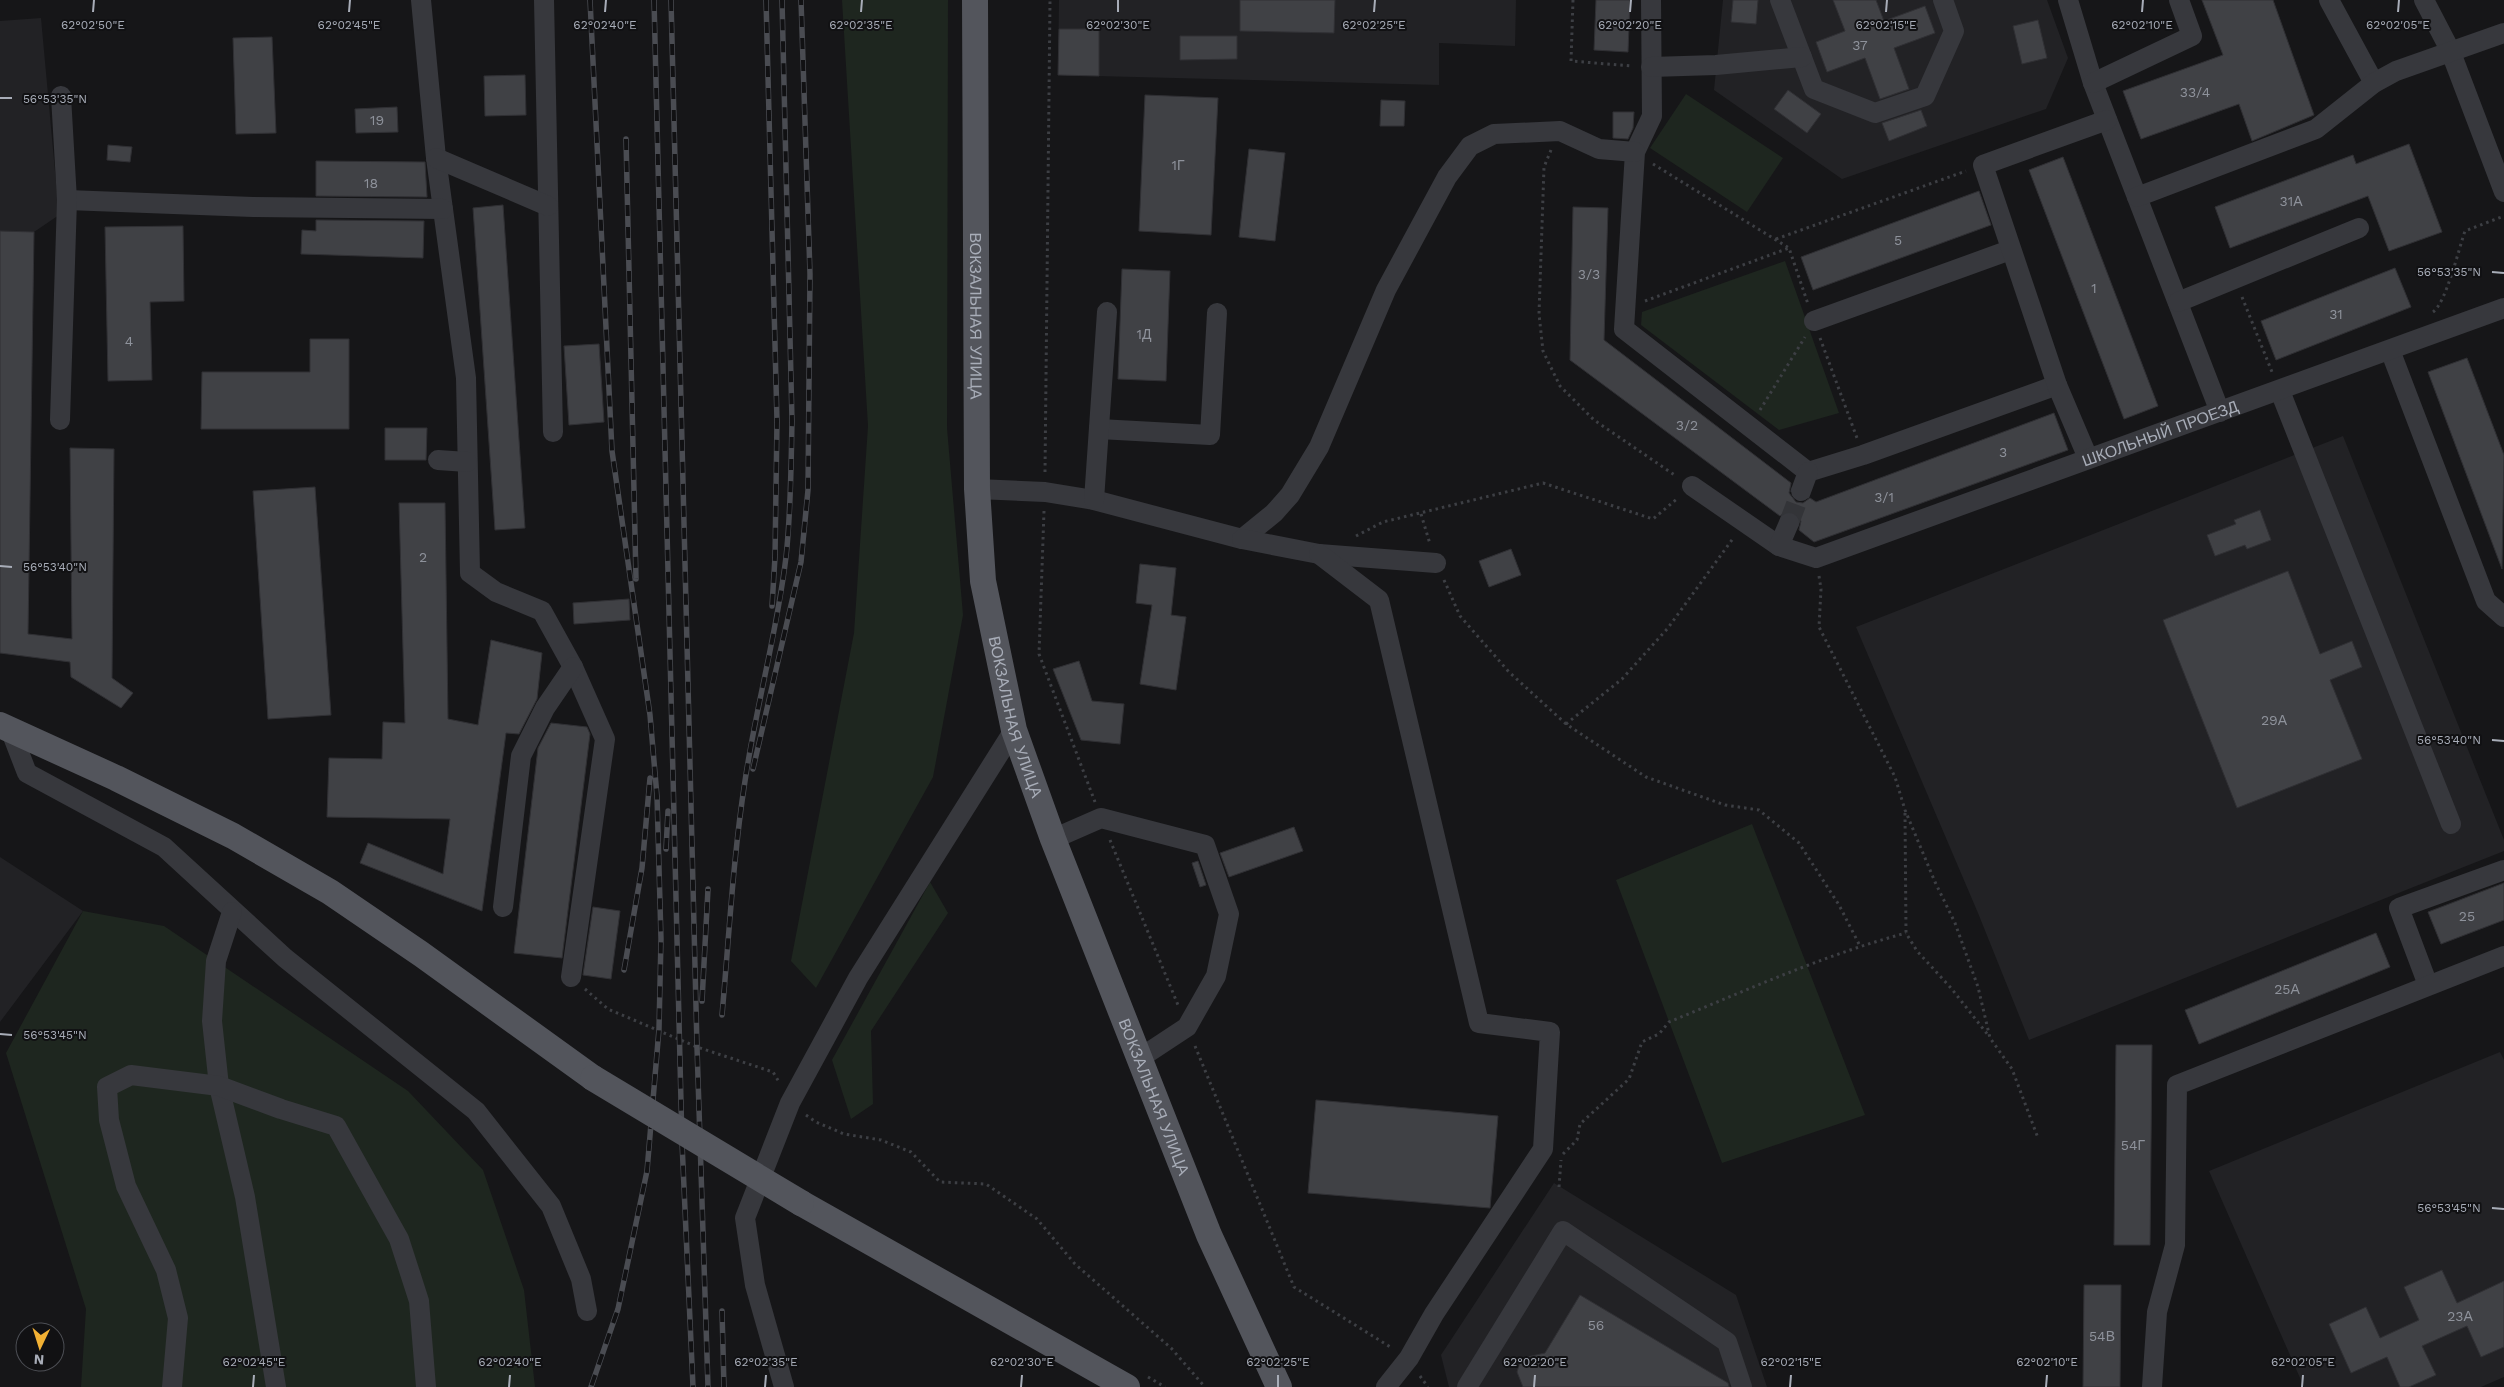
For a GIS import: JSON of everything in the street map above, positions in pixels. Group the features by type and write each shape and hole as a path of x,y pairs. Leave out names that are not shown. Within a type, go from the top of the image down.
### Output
{"main road":[{"name":"ВОКЗАЛЬНАЯ УЛИЦА","path":"975,0 977,489 983,581 1014,730 1053,839 1209,1235 1279,1387"},
{"path":"5,727 116,778 233,836 330,892 421,954 593,1078 800,1202 1127,1387"}],"street":[{"path":"421,0 436,158 466,378 470,573 496,592 542,611 573,667 605,739 571,976"},
{"path":"544,0 553,432"},
{"path":"1651,0 1652,116 1635,152 1624,329 1750,427 1804,481 1863,455 2057,385"},
{"path":"1780,0 1814,90 1875,113 1925,96 1954,31 1943,0"},
{"path":"2068,0 2093,83 2220,412"},
{"path":"2093,83 2192,36 2179,0"},
{"path":"2329,0 2374,83"},
{"path":"2424,0 2450,50 2504,192"},
{"path":"2138,197 2316,129 2374,83 2396,71 2450,50 2504,33"},
{"path":"1651,67 1716,65 1802,57"},
{"path":"60,420 67,200 61,96"},
{"path":"2088,458 2057,385 2010,250 1983,165 2107,120"},
{"path":"1242,539 1274,513 1290,495 1320,447 1386,290 1447,177 1470,146 1494,134 1560,131 1599,148 1635,152"},
{"path":"436,158 548,206"},
{"path":"67,200 253,207 443,209"},
{"path":"2178,302 2359,228"},
{"path":"1814,321 2010,250"},
{"name":"ШКОЛЬНЫЙ ПРОЕЗД","path":"1816,558 2088,458 2280,391 2504,308"},
{"path":"1094,500 1107,312"},
{"path":"1099,429 1210,436 1217,313"},
{"path":"2390,350 2486,600 2504,617"},
{"path":"2280,391 2450,824"},
{"path":"438,460 467,462"},
{"path":"1692,486 1779,546 1816,558"},
{"path":"977,489 1045,492 1094,500 1242,539 1319,554 1436,564"},
{"path":"1779,546 1789,523"},
{"path":"1319,554 1379,600 1479,1024 1550,1032 1543,1149 1434,1314 1409,1358 1386,1387"},
{"path":"503,907 521,756 545,708 573,667"},
{"path":"5,727 27,773 164,847 232,912 292,964 476,1112 551,1206 581,1278 587,1311"},
{"path":"784,1387 755,1285 745,1218 790,1103 858,978 1014,730"},
{"path":"1053,839 1101,818 1205,845 1229,914 1216,976 1187,1027 1140,1058"},
{"path":"2428,985 2398,908 2504,870"},
{"path":"232,912 216,961 212,1021 219,1086 245,1197 276,1387"},
{"path":"2152,1387 2157,1312 2175,1245 2177,1085 2504,956"},
{"path":"172,1387 178,1318 166,1270 126,1186 110,1120 107,1087 131,1074 219,1086 281,1109 336,1126 399,1239 419,1301 426,1387"},
{"path":"1468,1387 1563,1230 1726,1342 1742,1387"}],"path":[{"path":"1050,0 1045,492 1039,654 1101,818 1294,1287 1409,1358 1428,1387"},
{"path":"1573,0 1571,61 1651,67"},
{"path":"1351,538 1383,522 1543,483 1653,519 1692,486 1594,420 1560,386 1543,350 1539,314 1544,167 1560,131"},
{"path":"1635,152 1789,248 1863,455"},
{"path":"1776,239 1983,165"},
{"path":"2430,314 2436,309 2447,288 2465,231 2504,216"},
{"path":"1625,308 1789,248"},
{"path":"2235,279 2280,391"},
{"path":"1750,427 1814,321"},
{"path":"1421,514 1436,564 1460,616 1509,672 1566,724 1646,777 1725,805 1760,810 1799,843 1839,905 1860,946"},
{"path":"1566,724 1622,679 1668,628 1727,548 1743,522"},
{"path":"1816,558 1821,589 1819,627 1895,777 1905,810 1935,882 1955,923 1978,987 1990,1038"},
{"path":"1905,810 1906,933 1917,951 1951,988 2012,1069 2038,1138"},
{"path":"1559,1186 1561,1156 1577,1140 1580,1124 1629,1080 1642,1042 1658,1034 1669,1022 1807,965 1860,946 1906,933"},
{"path":"571,976 608,1009 697,1047 773,1072 790,1103 816,1122 844,1134 881,1140 910,1152 940,1182 986,1184 1037,1220 1075,1264 1171,1348 1205,1387"}],"shaded area":[{"path":"842,0 948,0 947,428 963,615 933,777 816,988 791,961 854,633 868,426"},
{"path":"1059,0 1516,0 1515,46 1439,43 1439,85 1058,75"},
{"path":"1723,0 2047,0 2068,58 2046,109 1842,179 1714,90"},
{"path":"41,18 59,215 34,232 0,231 0,21"},
{"path":"1686,94 1783,158 1747,212 1650,148"},
{"path":"1785,261 1839,413 1779,430 1641,325 1642,312"},
{"path":"2343,436 2504,840 2504,851 2029,1040 1978,913 1856,627"},
{"path":"1752,824 1865,1115 1722,1163 1616,880"},
{"path":"0,857 83,911 0,1022"},
{"path":"930,882 948,913 871,1031 873,1104 851,1119 832,1060"},
{"path":"83,911 164,926 408,1091 483,1170 524,1290 535,1387 81,1387 86,1309 6,1053"},
{"path":"2500,1052 2504,1060 2504,1377 2481,1387 2304,1387 2209,1171"},
{"path":"1554,1183 1736,1295 1767,1387 1449,1387 1441,1355"}],"building":[{"path":"1240,0 1335,0 1334,33 1240,31"},
{"path":"1596,0 1630,0 1628,52 1594,50"},
{"path":"1733,0 1758,0 1756,24 1731,22"},
{"path":"1833,0 1876,0 1884,21 1925,6 1935,33 1894,48 1909,89 1880,99 1865,58 1827,72 1816,42 1845,31"},
{"path":"2202,0 2273,0 2314,115 2252,141 2239,104 2141,139 2123,91 2223,55"},
{"path":"2038,20 2047,58 2022,64 2013,26"},
{"path":"1059,29 1099,29 1099,76 1058,75"},
{"path":"1180,36 1237,36 1237,59 1180,60"},
{"path":"272,37 276,133 236,134 233,38"},
{"path":"525,75 526,115 485,116 484,76"},
{"path":"1788,90 1821,114 1807,133 1774,109"},
{"path":"1145,95 1218,98 1211,235 1139,231"},
{"path":"1381,100 1405,101 1404,126 1380,126"},
{"path":"397,107 398,132 356,133 355,109"},
{"path":"1921,110 1927,126 1889,141 1882,123"},
{"path":"1613,112 1634,112 1633,128 1628,139 1613,138"},
{"path":"2409,144 2442,232 2389,251 2368,196 2230,248 2215,207 2353,155 2356,164"},
{"path":"108,145 132,147 130,162 107,160"},
{"path":"1249,149 1285,153 1275,241 1239,237"},
{"path":"2063,157 2158,406 2124,419 2029,170"},
{"path":"316,161 425,162 427,197 316,196"},
{"path":"1979,191 1991,225 1813,290 1801,257"},
{"path":"503,205 525,528 495,530 473,208"},
{"path":"1573,207 1608,208 1604,340 1791,483 1789,493 1796,502 1803,503 1810,498 1816,502 2054,413 2068,450 1814,542 1799,530 1801,521 1794,512 1787,511 1780,516 1570,360"},
{"path":"316,220 424,221 423,258 301,254 302,230 316,231"},
{"path":"183,226 184,301 150,302 152,380 108,381 105,227"},
{"path":"0,231 34,232 28,634 72,639 70,448 114,449 112,678 133,693 121,708 71,677 70,662 0,653"},
{"path":"2395,268 2411,307 2276,360 2261,321"},
{"path":"1122,269 1170,271 1166,381 1118,379"},
{"path":"310,339 349,339 349,429 201,429 202,372 310,372"},
{"path":"599,344 604,422 569,425 564,346"},
{"path":"2467,358 2504,455 2502,569 2428,372"},
{"path":"385,428 427,428 426,460 385,460"},
{"path":"315,487 331,715 268,719 253,491"},
{"path":"399,503 445,503 448,719 478,725 491,640 542,653 537,699 519,734 506,733 482,911 360,863 368,843 443,874 450,819 327,817 329,758 382,759 383,722 405,723"},
{"path":"2260,510 2271,540 2247,549 2245,545 2215,556 2207,535 2236,524 2234,520"},
{"path":"1511,549 1521,575 1489,587 1479,561"},
{"path":"1140,564 1176,568 1171,615 1186,617 1176,690 1140,684 1152,605 1136,603"},
{"path":"2288,571 2320,654 2352,641 2362,667 2330,680 2362,759 2237,808 2163,620"},
{"path":"629,599 630,620 574,624 573,603"},
{"path":"1079,661 1092,701 1124,704 1120,744 1081,740 1053,669"},
{"path":"551,723 587,727 590,734 562,958 514,953 538,748"},
{"path":"1294,827 1303,851 1229,877 1220,853"},
{"path":"1198,861 1206,885 1200,887 1192,863"},
{"path":"2504,883 2504,920 2441,944 2428,912"},
{"path":"593,907 620,911 611,979 583,975"},
{"path":"2376,933 2390,967 2199,1044 2185,1010"},
{"path":"2116,1045 2152,1045 2150,1245 2114,1245"},
{"path":"1316,1100 1498,1116 1490,1208 1308,1193"},
{"path":"2442,1270 2457,1303 2504,1281 2504,1347 2481,1357 2467,1326 2422,1346 2436,1375 2409,1387 2400,1387 2387,1357 2351,1373 2329,1324 2366,1307 2380,1338 2419,1320 2404,1287"},
{"path":"2084,1285 2121,1285 2120,1387 2083,1387"},
{"path":"1580,1295 1728,1383 1729,1387 1523,1387 1517,1372 1520,1362 1527,1357 1545,1353"}],"tunnel":[{"path":"1789,523 1801,491"}],"railway":[{"path":"590,0 612,451 650,715 657,796 661,939 659,1029 647,1171 618,1309 591,1387"},
{"path":"654,0 682,1143 693,1387"},
{"path":"671,0 697,1047 708,1387"},
{"path":"766,0 777,421 775,557 772,606"},
{"path":"722,1015 734,868 741,810 782,585 789,523 792,421 782,0"},
{"path":"753,769 801,562 808,490 810,274 801,0"},
{"path":"626,139 636,579"},
{"path":"624,970 642,868 650,778"},
{"path":"666,849 668,811"},
{"path":"702,1001 708,889"},
{"path":"722,1311 724,1387"}]}
